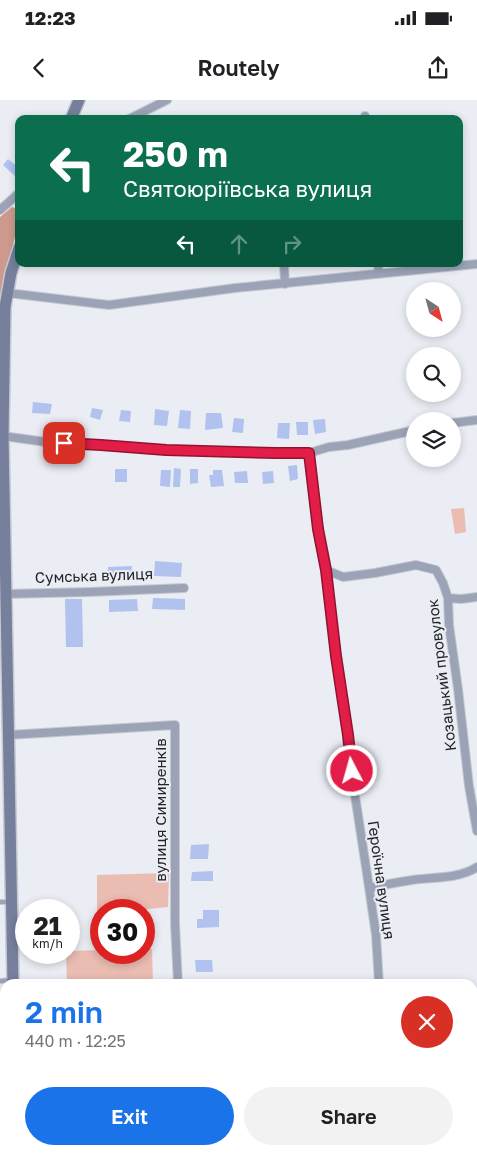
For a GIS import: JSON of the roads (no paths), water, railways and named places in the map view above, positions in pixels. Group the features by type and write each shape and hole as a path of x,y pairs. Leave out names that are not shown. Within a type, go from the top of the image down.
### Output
{"main road":[{"path":"72,115 79,100"},
{"path":"13,979 5,902 8,735 2,445 5,307 15,260"}],"street":[{"path":"138,115 167,100"},
{"path":"0,210 15,197"},
{"path":"463,265 477,264"},
{"path":"284,267 285,284"},
{"path":"378,267 379,274"},
{"path":"8,293 109,305 235,288 448,267"},
{"path":"461,423 477,420"},
{"path":"2,445 46,442 166,450 309,453 406,432"},
{"name":"Героїчна вулиця","path":"309,453 354,789 376,935 378,979"},
{"name":"Козацький провулок","path":"326,570 343,577 416,565 436,570 448,598 449,625 469,786 477,831"},
{"name":"Сумська вулиця","path":"6,594 184,588"},
{"path":"448,598 477,598"},
{"name":"вулиця Симиренків","path":"8,735 175,725 175,924 178,979"},
{"path":"369,888 411,880 469,873 477,867"},
{"path":"378,974 382,979"}]}
